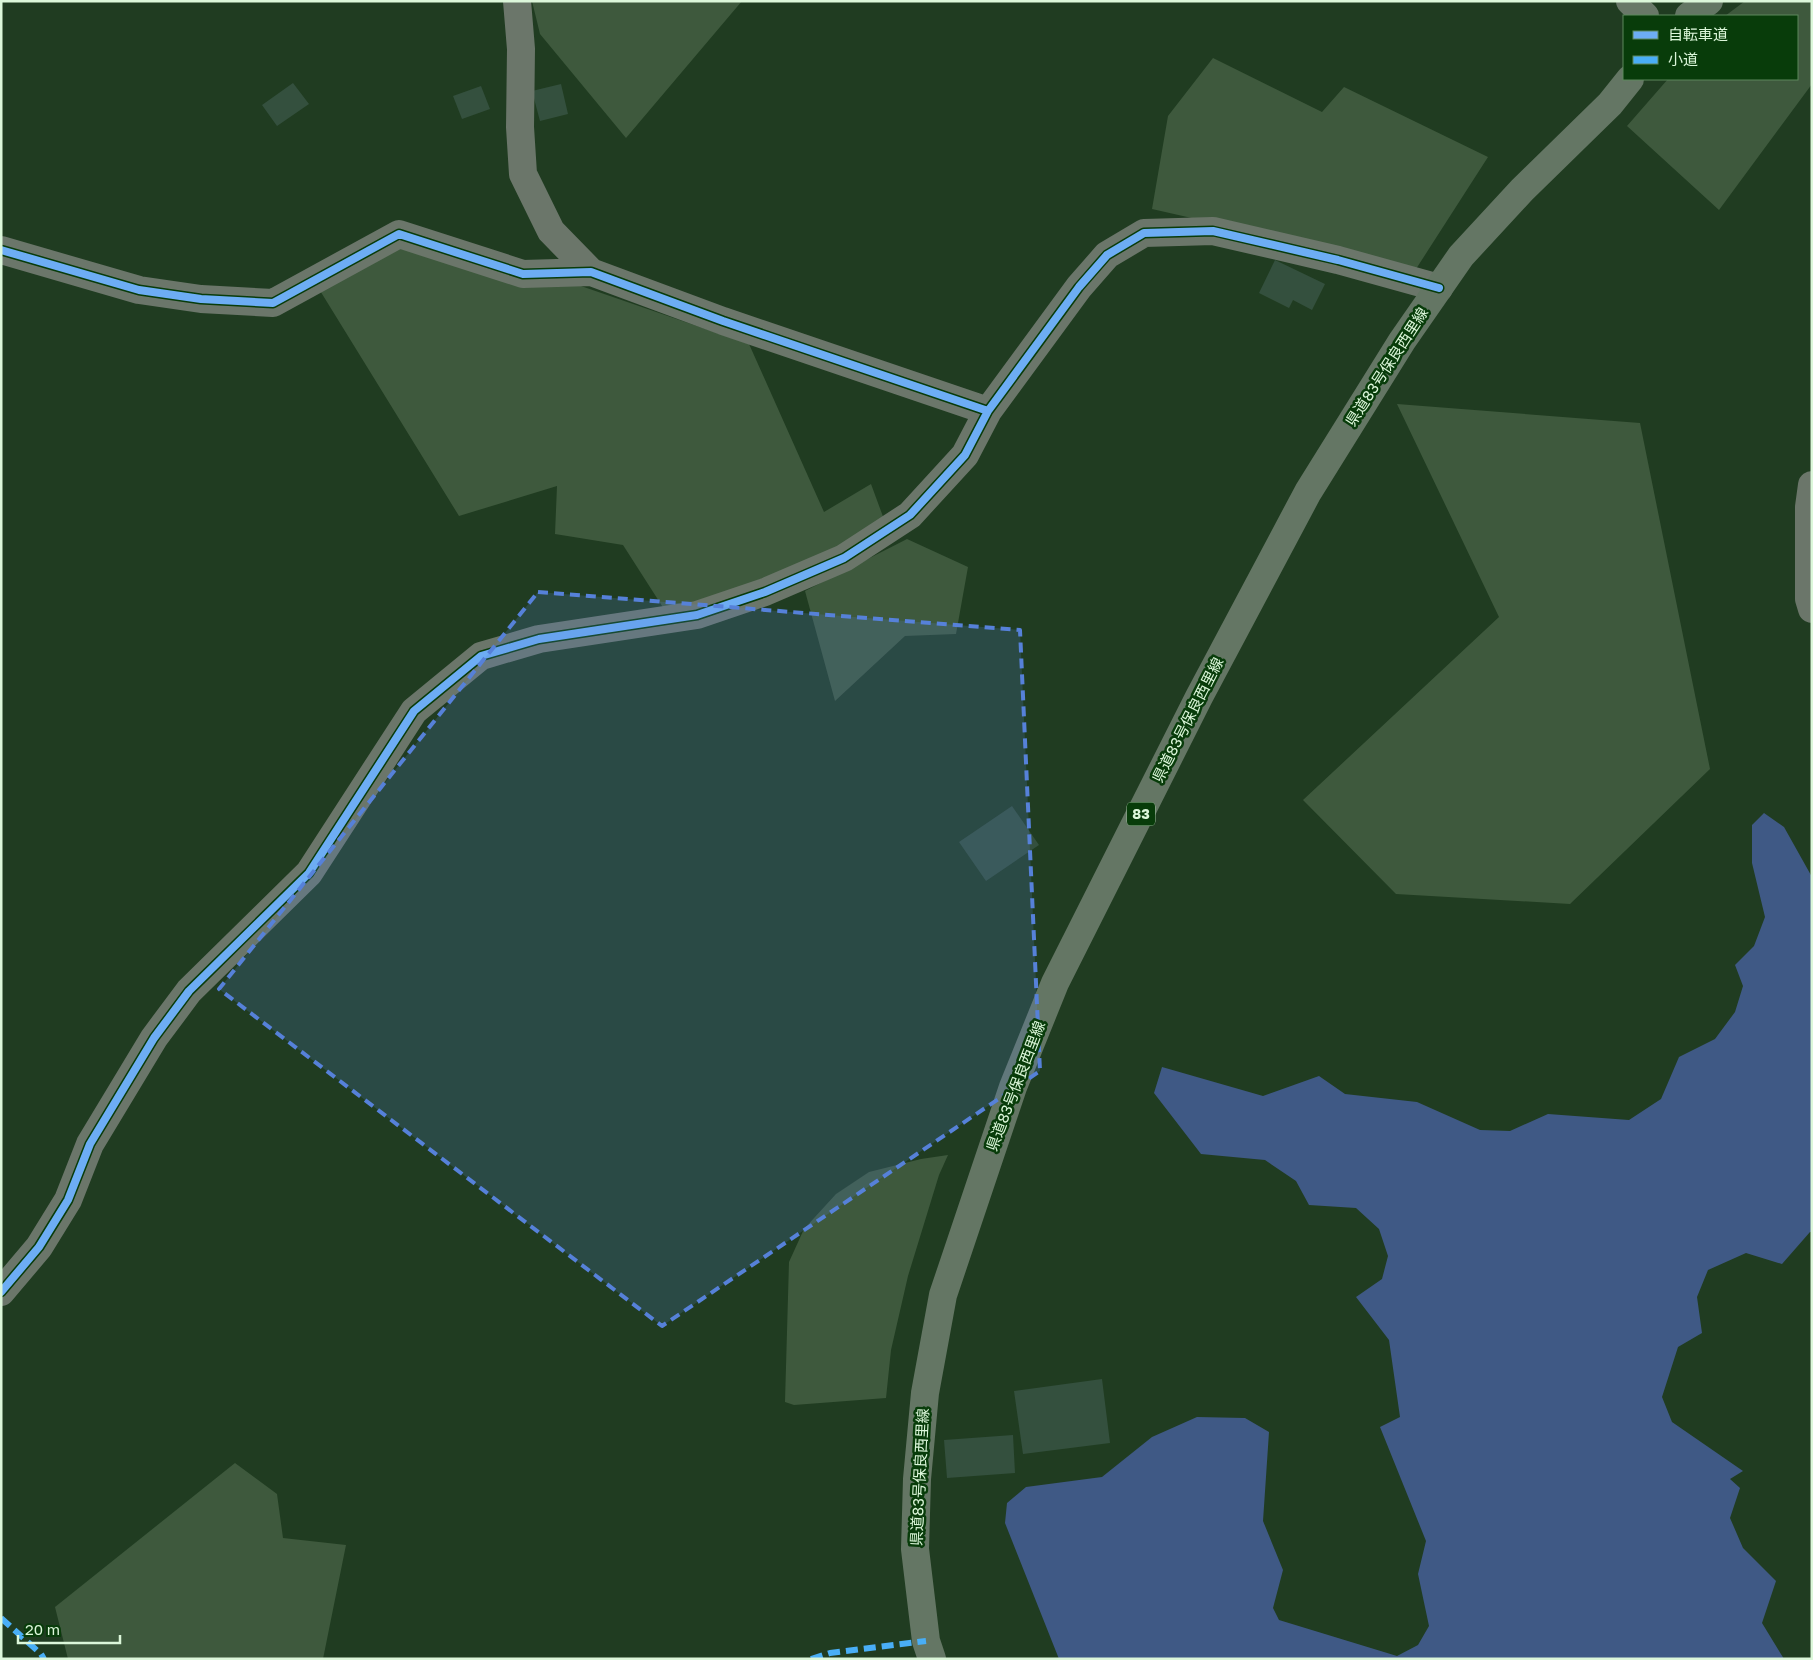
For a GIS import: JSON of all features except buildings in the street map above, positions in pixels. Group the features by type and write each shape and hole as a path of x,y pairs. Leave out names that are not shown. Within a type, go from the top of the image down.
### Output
{"main road":[{"path":"1690,15 1709,1"},
{"name":"県道83号保良西里線","path":"932,1659 926,1641 915,1549 917,1479 925,1393 944,1295 1013,1087 1055,984 1199,697 1308,492 1402,340 1461,256 1522,190 1610,104 1629,80"}],"street":[{"path":"517,1 521,49 520,127 523,174 551,231 591,272"},
{"path":"1630,1 1644,15"},
{"path":"1,1292 39,1247 68,1200 90,1144 154,1038 189,991 309,873 414,711 481,656 539,639 697,615 765,592 844,558 910,515 965,454 988,411 1079,287 1107,255 1144,233 1213,231 1338,260 1439,288"},
{"path":"1,250 139,290 201,299 273,303 399,234 523,274 591,272 723,322 988,411"},
{"path":"1812,485 1809,507 1809,599 1812,610"}],"highlighted area":[{"path":"538,592 1020,630 1040,1071 662,1326 219,989"}],"green space":[{"path":"532,1 742,1 626,138 540,34"},
{"path":"1745,1 1812,1 1812,84 1719,210 1627,126 1667,80 1798,80 1798,15 1726,15"},
{"path":"1213,58 1322,112 1344,87 1488,157 1416,269 1152,209 1168,116"},
{"path":"399,247 581,286 749,344 824,512 871,484 885,522 859,538 711,600 664,609 623,545 555,534 557,486 459,516 319,289"},
{"path":"1397,404 1640,423 1710,769 1570,904 1396,894 1303,800 1499,617"},
{"path":"907,539 968,567 956,634 905,636 835,701 805,591"},
{"path":"948,1155 939,1175 908,1276 891,1350 886,1398 794,1405 785,1402 789,1262 804,1229 836,1194 869,1172 921,1159"},
{"path":"235,1463 277,1494 283,1538 346,1545 323,1659 68,1659 55,1607"}],"water":[{"path":"1764,813 1784,827 1812,877 1812,1232 1782,1264 1746,1253 1708,1270 1697,1297 1702,1333 1678,1347 1662,1397 1672,1422 1743,1471 1730,1479 1740,1488 1730,1518 1743,1548 1776,1581 1762,1623 1784,1659 1059,1659 1005,1523 1007,1503 1026,1487 1102,1477 1152,1437 1197,1417 1245,1418 1269,1432 1263,1521 1283,1570 1273,1608 1279,1620 1397,1656 1418,1645 1429,1626 1418,1574 1426,1541 1380,1427 1400,1417 1389,1340 1356,1297 1382,1279 1388,1256 1379,1229 1356,1208 1309,1205 1296,1181 1265,1160 1201,1154 1154,1093 1162,1067 1263,1096 1319,1076 1345,1094 1417,1102 1480,1130 1510,1131 1548,1114 1629,1120 1661,1099 1679,1057 1715,1039 1735,1012 1743,986 1735,965 1754,946 1765,917 1752,863 1752,825"}],"marked path":[{"path":"1,1618 41,1654 44,1659"},
{"path":"811,1659 830,1653 926,1641"}],"cycle path":[{"path":"1,1292 39,1247 68,1200 90,1144 154,1038 189,991 309,873 414,711 481,656 539,639 697,615 765,592 844,558 910,515 965,455 988,411 1079,287 1107,255 1144,233 1213,231 1338,260 1439,288"},
{"path":"1,250 139,290 201,299 273,303 399,234 523,274 591,272 723,321 988,411"}]}
